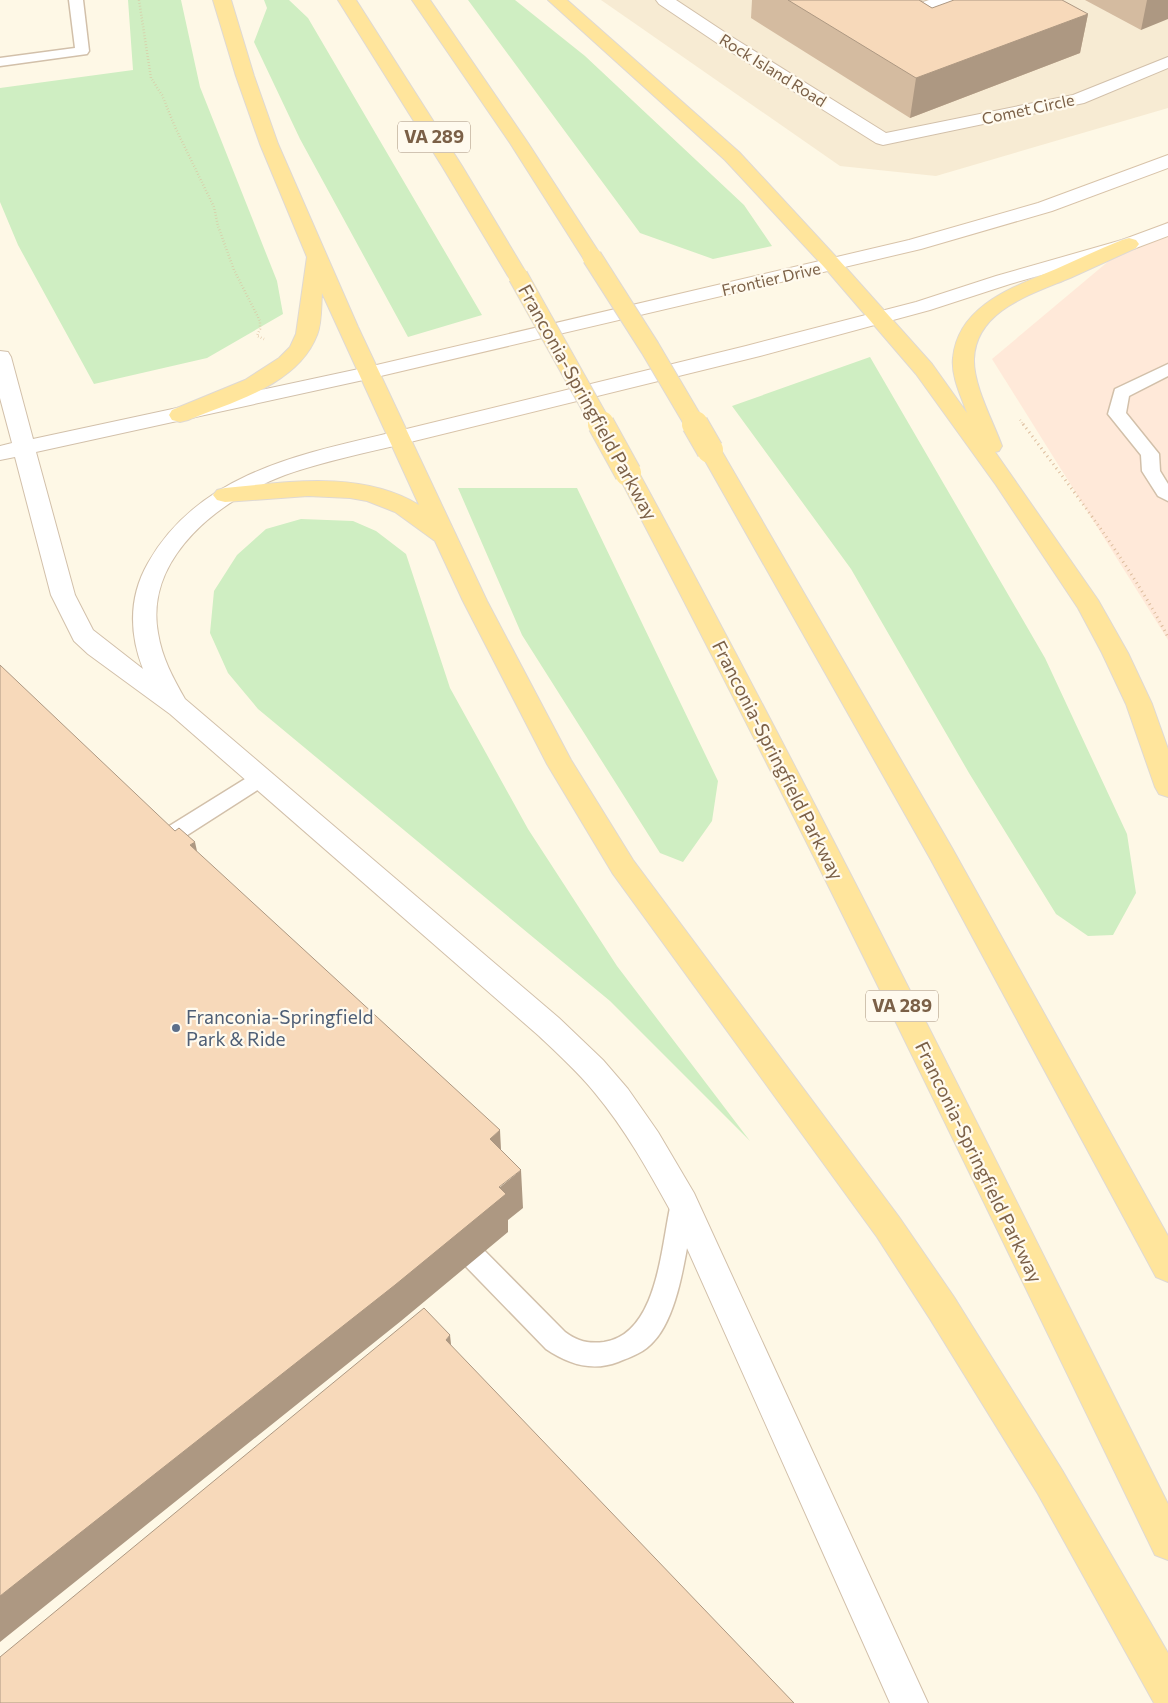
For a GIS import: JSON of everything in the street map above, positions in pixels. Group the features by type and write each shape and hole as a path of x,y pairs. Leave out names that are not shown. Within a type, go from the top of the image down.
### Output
{"main road":[{"path":"222,0 265,135 368,373 445,539 509,668 560,764 623,867 882,1220 942,1308 1050,1482 1168,1690"},
{"name":"Franconia-Springfield Parkway","path":"347,0 452,166 518,276 628,474 818,837 1168,1542"},
{"path":"421,0 519,143 650,348 932,838 1168,1267"},
{"path":"557,0 732,156 832,264 924,369 1004,480 1089,606 1115,653 1139,704 1168,787"},
{"path":"1004,480 965,375 963,352 970,332 989,312 1016,293 1129,244"},
{"path":"180,415 256,383 273,374 296,356 303,346 307,334 316,254"},
{"path":"225,495 317,488 344,489 376,495 409,509 445,539"}],"street":[{"path":"669,3 690,0"},
{"path":"907,0 921,8 945,0"},
{"name":"Rock Island Road","path":"669,3 883,139"},
{"name":"Comet Circle","path":"883,139 1078,99 1168,62"},
{"name":"Frontier Drive","path":"0,453 368,373 914,245 1000,221 1077,196 1168,161"},
{"path":"179,708 167,692 148,651 142,620 144,602 154,570 175,539 192,522 225,495 280,469 752,351 923,306 1003,280 1129,244 1168,229"},
{"path":"0,357 63,595 75,623 83,635 97,648 179,708 549,1027 607,1084 629,1114 683,1203 909,1703"}],"lane":[{"path":"0,62 82,51 76,0"},
{"path":"1168,369 1121,393 1117,414 1150,454 1151,471 1164,492 1168,495"},
{"path":"155,845 260,779"},
{"path":"442,1226 554,1339 573,1351 594,1355 611,1353 628,1347 644,1336 654,1320 661,1302 683,1203"}],"path":[{"path":"140,0 151,78 162,95 175,128 214,207 218,226 234,270 260,321 260,329 257,336 268,340"},
{"path":"1014,413 1092,516 1135,578 1168,637"}],"shaded area":[{"path":"601,0 1168,0 1168,108 936,176 840,166"},
{"path":"1168,221 1168,640 992,359 1129,244"}],"green space":[{"path":"128,0 181,0 200,87 277,281 283,314 207,358 94,384 18,245 0,202 0,88 133,70"},
{"path":"264,0 289,0 308,18 482,315 408,337 300,139 254,42 267,8"},
{"path":"468,0 515,0 585,56 744,205 772,246 713,259 640,233"},
{"path":"870,357 1045,658 1127,834 1136,893 1113,935 1088,936 1056,914 969,773 851,569 732,406"},
{"path":"458,488 577,488 718,781 712,821 683,862 660,853 522,635"},
{"path":"301,519 353,521 376,531 406,554 450,688 528,829 617,966 750,1141 610,1001 258,709 228,673 210,633 214,591 237,555 266,529"}],"building":[{"path":"788,0 919,0 932,8 954,0 1062,0 1088,14 916,78"},
{"name":"Franconia-Springfield Park & Ride","path":"0,665 175,831 179,828 195,842 190,845 500,1130 490,1139 521,1170 499,1187 506,1194 395,1285 0,1596"},
{"path":"424,1308 450,1335 446,1340 794,1703 0,1703 0,1657"}],"place":[{"name":"Franconia-Springfield Park & Ride","path":"176,1028"}]}
